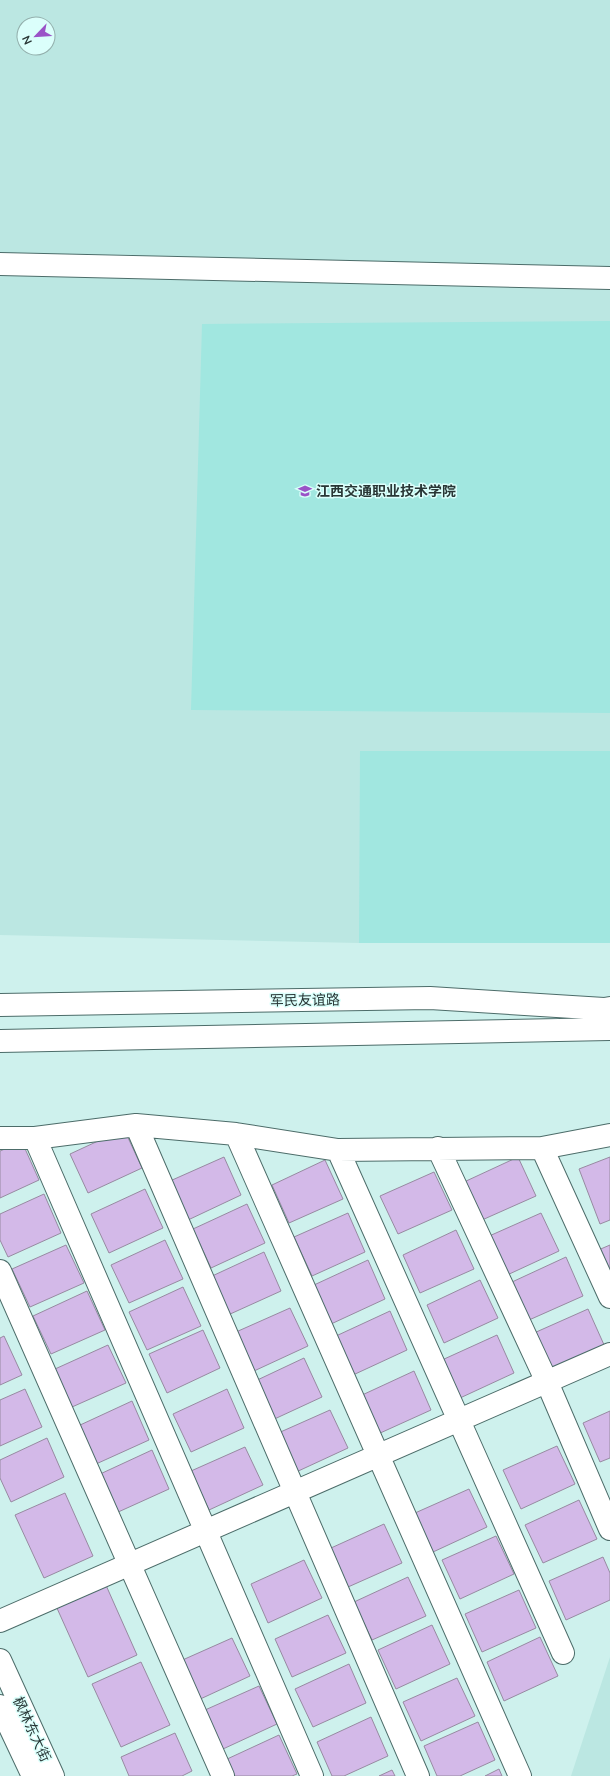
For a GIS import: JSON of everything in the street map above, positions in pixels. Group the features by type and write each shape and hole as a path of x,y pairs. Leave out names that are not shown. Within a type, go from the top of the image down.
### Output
{"street":[{"path":"0,264 610,278"},
{"name":"军民友谊路","path":"0,1005 430,998 604,1009 610,1008"},
{"path":"0,1041 610,1029"},
{"path":"136,1125 418,1776"},
{"path":"0,1138 35,1138 136,1125 236,1134 338,1150 542,1148 610,1135"},
{"path":"236,1134 520,1776"},
{"path":"35,1138 312,1776"},
{"path":"438,1148 547,1382 610,1529"},
{"path":"542,1148 610,1297"},
{"path":"338,1150 564,1653"},
{"path":"0,1271 223,1776"},
{"path":"0,1621 610,1354"},
{"name":"枫林东大街","path":"0,1660 53,1776"},
{"name":"枫林东大街","path":"0,1706 33,1776"}],"shaded area":[{"name":"江西交通职业技术学院","path":"0,0 610,0 610,943 359,943 0,935"},
{"path":"610,321 610,713 191,710 202,324"},
{"path":"360,751 610,751 610,943 359,943"},
{"path":"610,1657 610,1776 571,1776"}],"building":[{"path":"124,1129 142,1168 88,1193 70,1154"},
{"path":"22,1142 39,1180 0,1198 0,1151"},
{"path":"224,1157 241,1195 188,1220 170,1181"},
{"path":"518,1157 536,1196 482,1220 464,1182"},
{"path":"610,1157 610,1220 600,1224 579,1169"},
{"path":"325,1160 343,1199 289,1223 272,1185"},
{"path":"434,1172 452,1210 398,1234 380,1196"},
{"path":"145,1189 163,1228 109,1253 91,1214"},
{"path":"44,1194 61,1233 8,1257 0,1240 0,1214"},
{"path":"247,1204 265,1243 211,1268 193,1229"},
{"path":"348,1213 365,1252 312,1276 294,1237"},
{"path":"541,1213 559,1251 505,1276 487,1237"},
{"path":"456,1230 474,1269 420,1293 403,1255"},
{"path":"165,1240 183,1279 129,1303 111,1265"},
{"path":"66,1245 84,1283 30,1307 12,1269"},
{"path":"610,1245 610,1281 596,1251"},
{"path":"264,1252 281,1291 228,1315 210,1277"},
{"path":"566,1257 583,1296 529,1320 512,1282"},
{"path":"368,1260 385,1299 331,1324 314,1285"},
{"path":"480,1280 498,1318 444,1343 427,1305"},
{"path":"183,1287 201,1326 147,1350 129,1312"},
{"path":"87,1291 105,1330 51,1354 33,1316"},
{"path":"290,1308 308,1346 254,1371 236,1332"},
{"path":"588,1309 605,1347 551,1372 534,1333"},
{"path":"390,1311 407,1350 353,1375 336,1336"},
{"path":"203,1330 220,1368 167,1393 149,1354"},
{"path":"497,1335 514,1373 460,1398 442,1360"},
{"path":"4,1336 22,1375 0,1385 0,1338"},
{"path":"108,1345 126,1383 72,1407 55,1369"},
{"path":"304,1358 322,1397 268,1422 251,1383"},
{"path":"414,1371 431,1410 378,1434 360,1396"},
{"path":"25,1389 42,1427 0,1446 0,1400"},
{"path":"227,1389 244,1428 191,1452 173,1414"},
{"path":"132,1401 149,1440 96,1464 78,1426"},
{"path":"330,1410 348,1448 294,1473 276,1434"},
{"path":"610,1411 610,1458 600,1462 583,1423"},
{"path":"47,1438 64,1477 11,1502 0,1478 0,1460"},
{"path":"557,1446 575,1484 521,1509 503,1470"},
{"path":"245,1447 263,1485 209,1510 191,1471"},
{"path":"152,1450 169,1489 116,1513 98,1475"},
{"path":"469,1489 487,1527 433,1552 415,1513"},
{"path":"65,1493 93,1556 44,1578 15,1515"},
{"path":"579,1500 597,1539 543,1563 525,1525"},
{"path":"384,1524 402,1563 348,1587 331,1548"},
{"path":"496,1536 514,1574 460,1599 442,1560"},
{"path":"603,1557 610,1573 610,1600 566,1620 549,1581"},
{"path":"304,1560 322,1598 268,1623 251,1584"},
{"path":"408,1577 426,1616 372,1640 354,1602"},
{"path":"105,1583 137,1655 88,1677 56,1606"},
{"path":"519,1590 536,1628 482,1652 465,1614"},
{"path":"328,1615 346,1653 292,1677 275,1639"},
{"path":"432,1625 450,1664 396,1689 378,1650"},
{"path":"540,1637 558,1676 504,1701 487,1662"},
{"path":"232,1638 250,1676 196,1701 178,1662"},
{"path":"141,1662 170,1725 121,1747 92,1684"},
{"path":"349,1664 366,1703 313,1727 295,1689"},
{"path":"457,1678 475,1716 421,1741 403,1702"},
{"path":"259,1686 277,1724 223,1749 205,1710"},
{"path":"371,1717 388,1756 344,1776 332,1776 317,1742"},
{"path":"478,1722 495,1760 460,1776 437,1776 424,1746"},
{"path":"175,1733 192,1771 182,1776 129,1776 121,1757"},
{"path":"279,1735 297,1774 292,1776 233,1776 225,1760"},
{"path":"499,1769 502,1776 485,1776"},
{"path":"392,1770 395,1776 379,1776"}],"place":[{"name":"江西交通职业技术学院","path":"305,491"}]}
